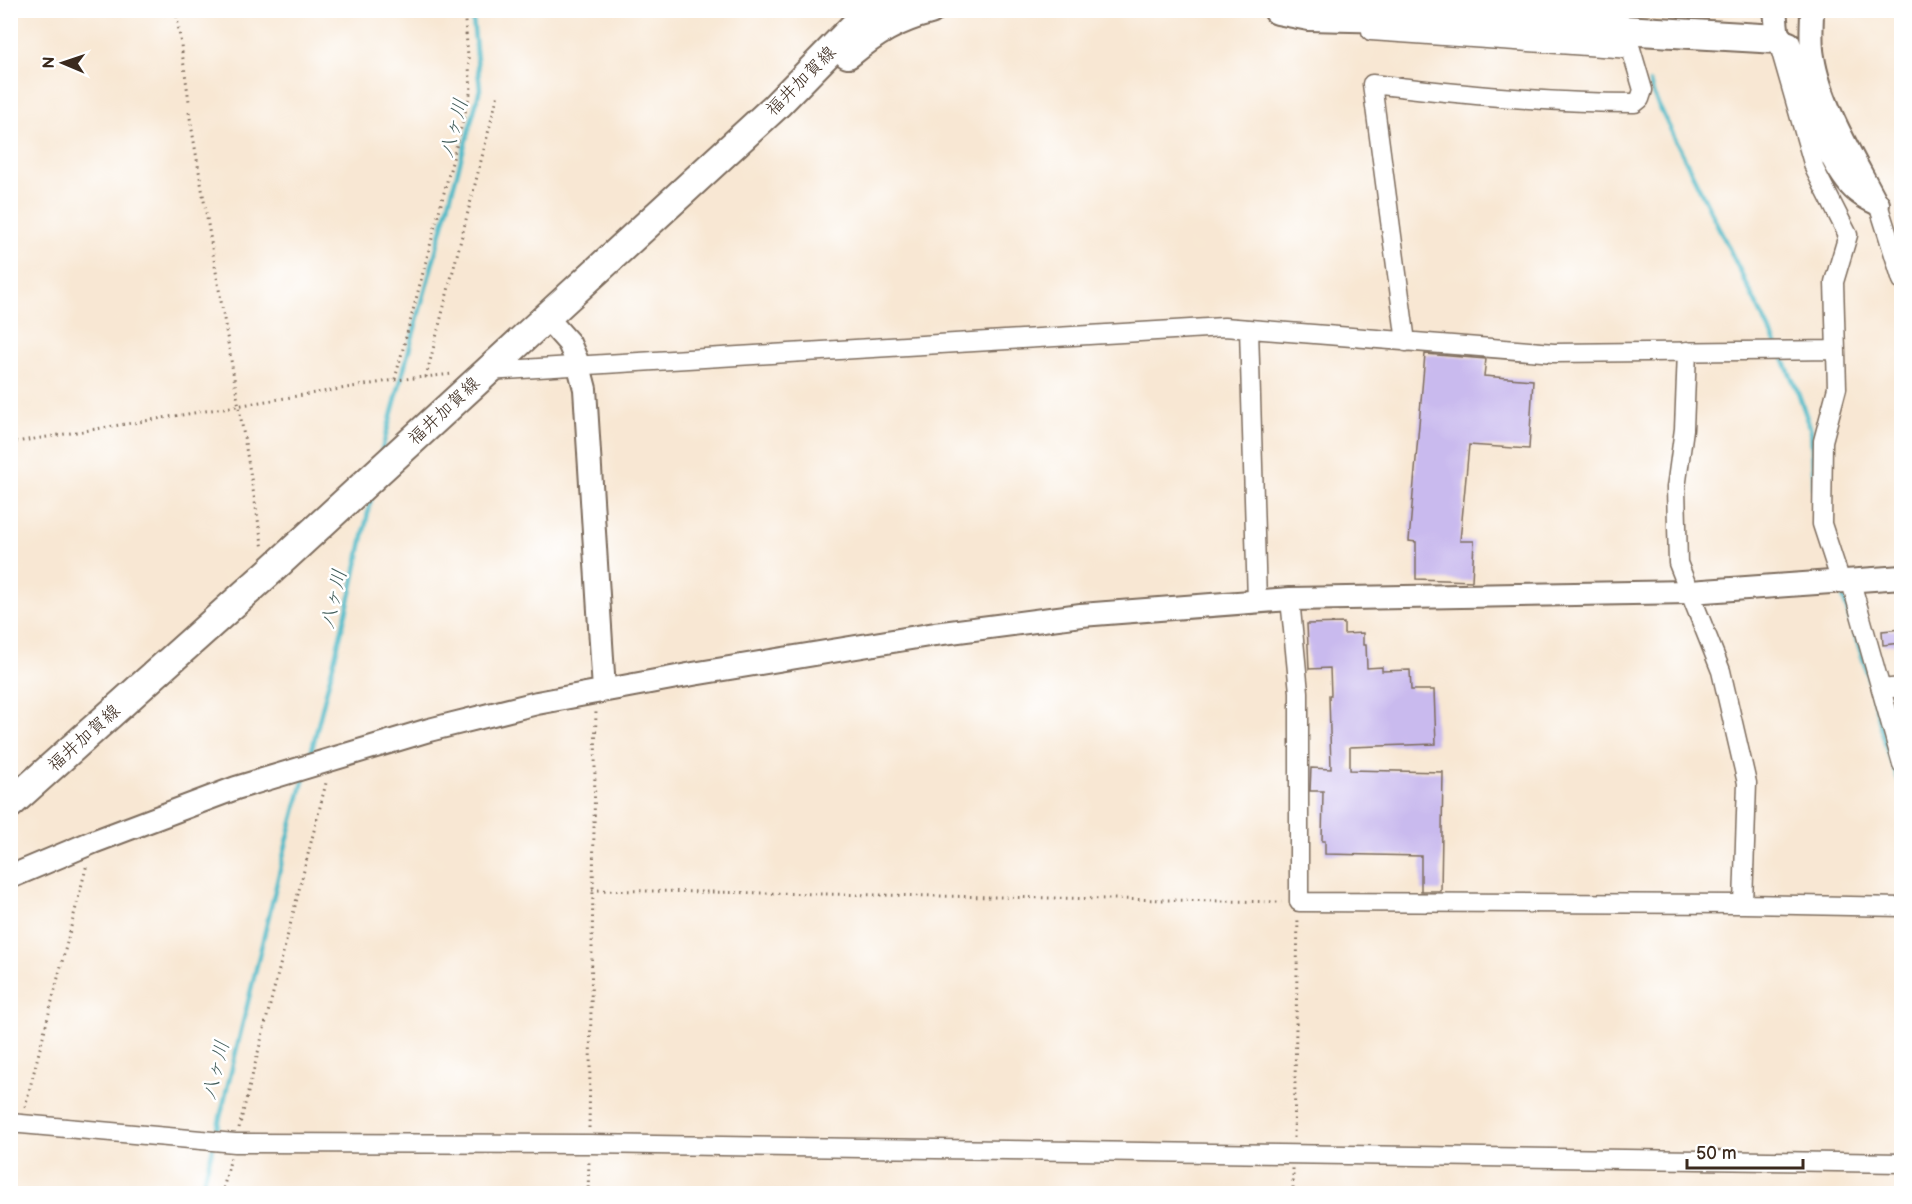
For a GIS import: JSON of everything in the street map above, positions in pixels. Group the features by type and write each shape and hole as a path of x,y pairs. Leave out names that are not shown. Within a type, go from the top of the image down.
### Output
{"main road":[{"name":"福井加賀線","path":"10,804 267,574 775,107 870,10"},
{"path":"775,107 876,32 909,15 930,10"},
{"path":"1276,10 1309,16 1433,19 1778,39"}],"street":[{"path":"1276,10 1313,28 1631,49 1643,90 1640,99 1635,103 1588,103 1481,96 1372,84 1406,342"},
{"path":"1775,10 1778,39 1815,170 1848,235 1834,282 1837,388 1823,441 1822,524 1846,582 1881,689 1902,764"},
{"path":"1812,10 1813,56 1822,93 1878,204 1902,280"},
{"path":"1778,39 1789,44 1818,125 1836,164 1851,186 1864,198 1878,204"},
{"path":"546,317 569,343 579,366 585,389 600,691"},
{"path":"487,371 1224,327 1554,353 1836,350"},
{"path":"1249,329 1257,602"},
{"path":"1687,351 1684,429 1676,488 1678,563 1721,671 1747,783 1743,904"},
{"path":"10,877 93,842 236,788 429,730 537,703 600,691 1001,625 1081,615 1290,599 1690,592 1902,578"},
{"path":"1290,599 1299,692 1299,902 1902,907"},
{"path":"1881,689 1902,687"},
{"path":"16,1123 235,1143 589,1144 1902,1163"}],"path":[{"path":"176,10 189,101"},
{"path":"395,380 471,90 464,10"},
{"path":"426,377 498,94"},
{"path":"189,112 267,574"},
{"path":"10,443 395,380 487,371"},
{"path":"588,1194 592,890 600,691"},
{"path":"222,1194 328,775 326,760"},
{"path":"10,1163 16,1123 93,842"},
{"path":"592,890 1299,902 1293,1194"}],"building":[{"path":"1425,354 1486,359 1484,376 1533,380 1529,449 1469,445 1460,541 1474,541 1472,581 1416,579 1416,542 1409,541"},
{"path":"1344,623 1344,634 1363,633 1367,668 1382,667 1382,671 1410,670 1411,690 1434,690 1436,744 1350,747 1350,770 1443,772 1441,891 1421,891 1421,856 1325,854 1325,841 1322,841 1323,791 1310,791 1311,768 1331,769 1330,668 1309,669 1307,624"},
{"path":"1902,629 1902,643 1883,645 1882,631"}],"waterway":[{"name":"八ヶ川","path":"381,453 480,89 472,10"},
{"path":"1650,83 1654,96 1777,346"},
{"path":"1782,356 1811,430 1814,489"},
{"name":"八ヶ川","path":"310,757 351,593 372,494"},
{"path":"1843,597 1864,662 1887,750 1902,789"},
{"name":"八ヶ川","path":"215,1138 305,774"},
{"name":"八ヶ川","path":"200,1194 213,1147"}]}
